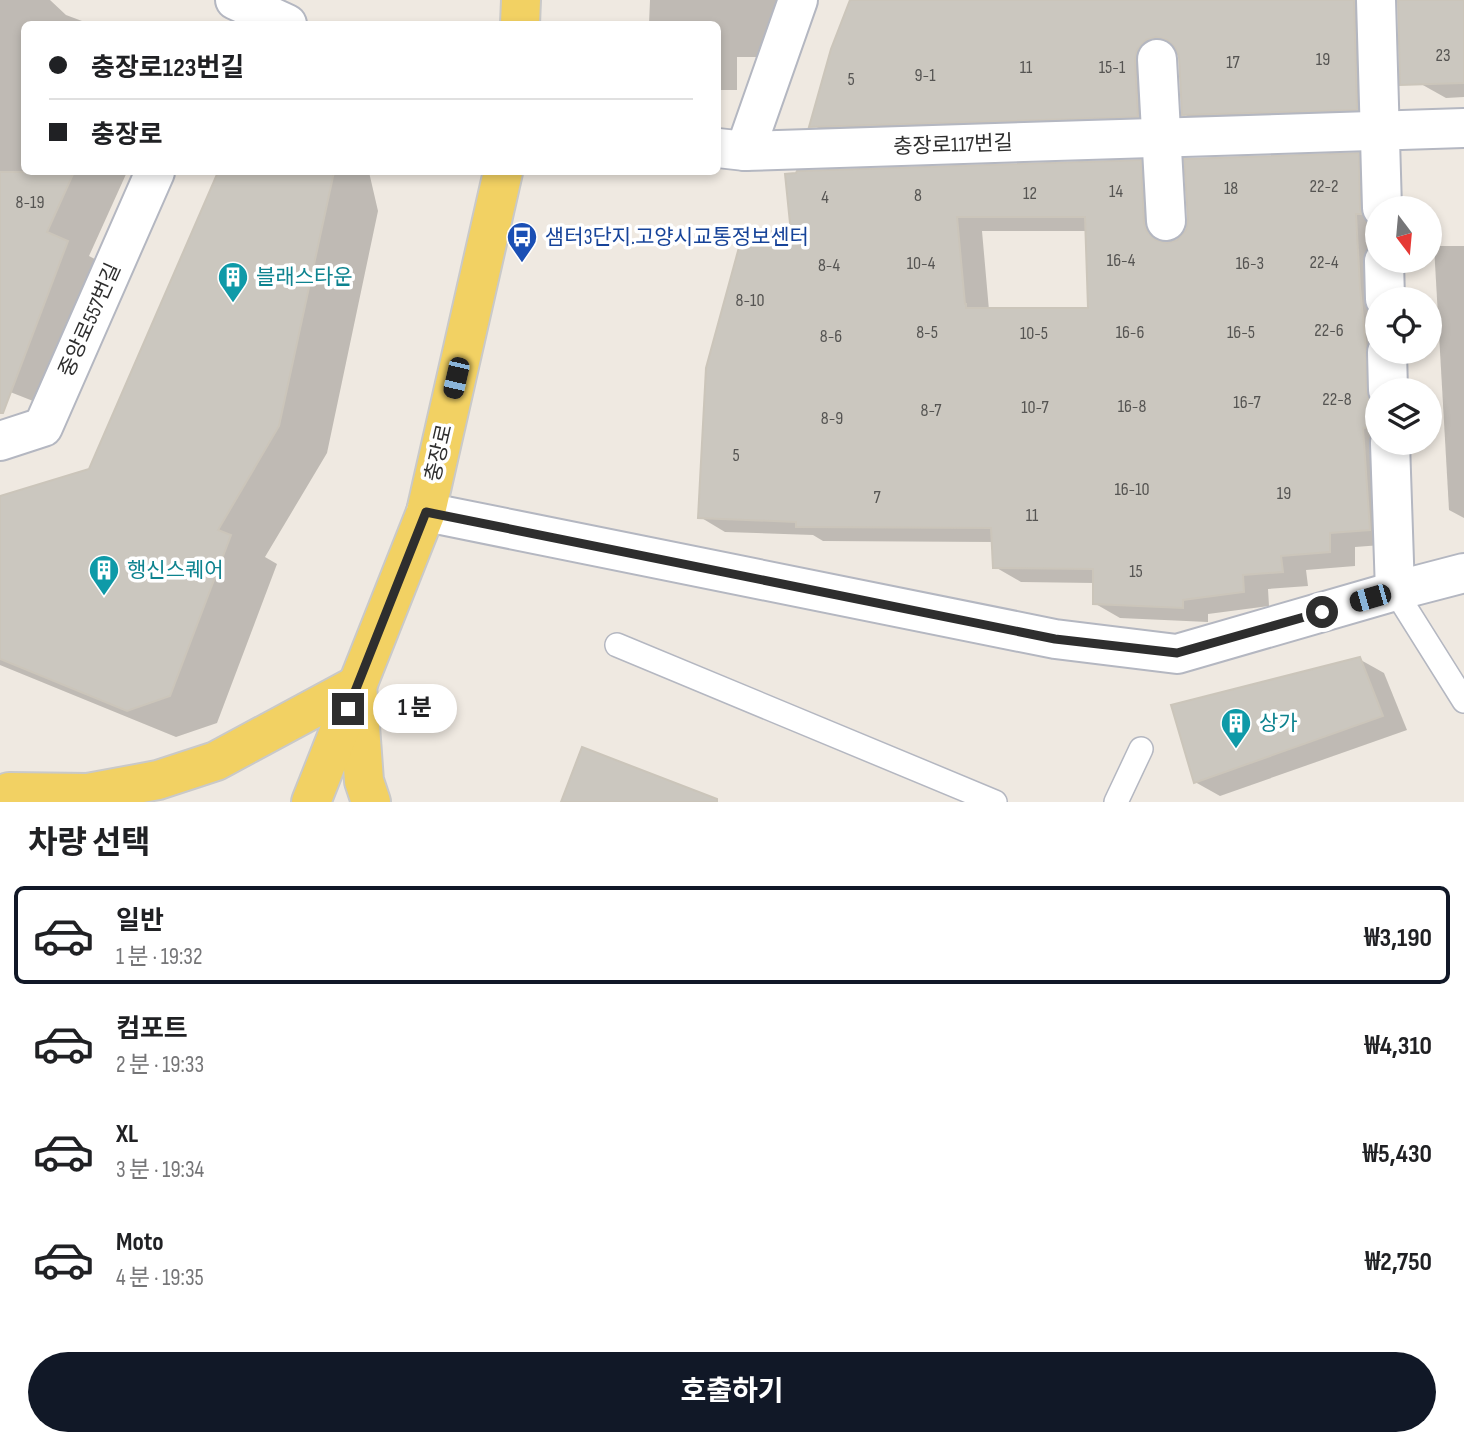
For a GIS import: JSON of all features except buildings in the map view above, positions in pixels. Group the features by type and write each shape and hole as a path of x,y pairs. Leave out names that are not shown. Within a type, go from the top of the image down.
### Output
{"main road":[{"path":"520,21 521,0"},
{"name":"충장로","path":"311,802 426,512 502,175"},
{"path":"13,794 88,793 158,780 216,761 357,685 364,781 371,802"}],"street":[{"path":"222,21 233,0 280,21"},
{"name":"충장로117번길","path":"798,0 731,149 1161,139 1464,128"},
{"path":"1376,0 1382,196"},
{"path":"1157,59 1166,221"},
{"name":"중앙로557번길","path":"0,441 43,426 154,175"},
{"path":"1390,455 1395,591"},
{"path":"426,512 1055,639 1177,653 1464,573"}],"lane":[{"path":"1395,591 1464,701"},
{"path":"617,645 995,802"},
{"path":"1116,802 1141,749"}],"place":[{"name":"샘터3단지.고양시교통정보센터","path":"522,264"},
{"name":"블래스타운","path":"233,304"},
{"name":"행신스퀘어","path":"104,597"},
{"name":"상가","path":"1236,750"}],"route":[{"path":"348,709 426,512 1055,639 1177,653 1322,612"}]}
